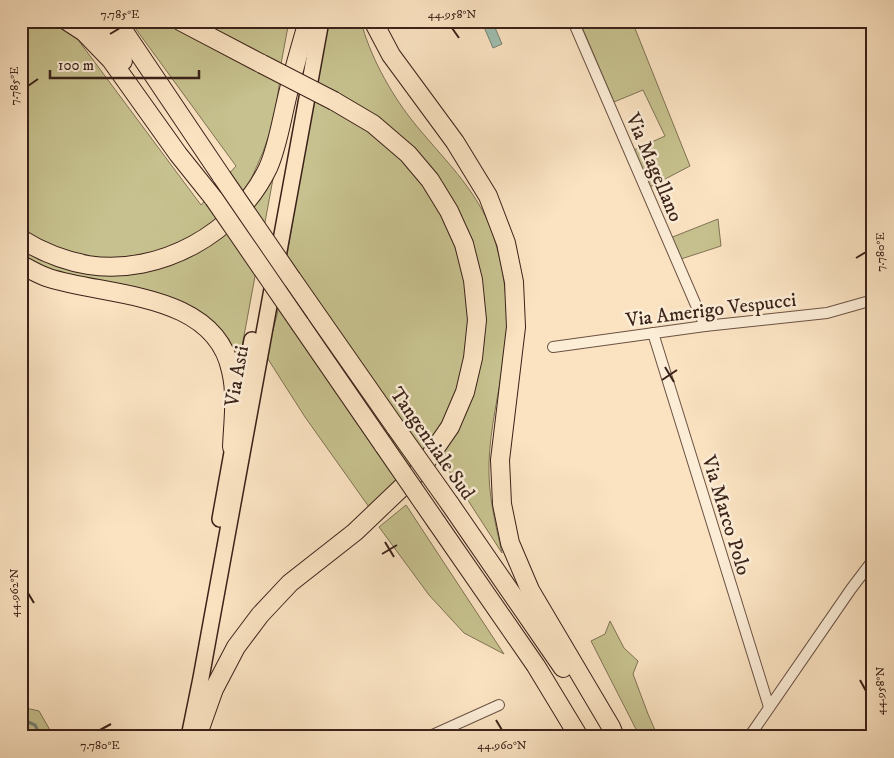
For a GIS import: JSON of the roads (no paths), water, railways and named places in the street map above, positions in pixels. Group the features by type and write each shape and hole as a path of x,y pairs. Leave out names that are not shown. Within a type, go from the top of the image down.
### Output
{"highway":[{"path":"67,21 84,32 110,60 178,154 214,199"},
{"path":"97,21 214,199"},
{"name":"Tangenziale Sud","path":"116,21 292,279 554,653 604,737"},
{"path":"180,21 334,101 373,124 408,154 430,180 449,211 464,244 473,280 477,320 473,358 465,392 450,427 421,470 355,532 290,583 260,615 236,647 214,690 198,737"},
{"path":"21,239 52,256 89,265 120,266 153,261 185,250 212,234 237,212 254,192 268,168 310,21"},
{"path":"373,21 391,55 455,142 488,196 506,243 514,282 516,327 500,460 502,504 510,543 530,590 611,727 615,737"},
{"name":"Tangenziale Sud","path":"214,199 436,524 536,666 579,737"},
{"path":"21,265 48,278 154,301 194,318 212,334 223,349 231,369 235,391 232,447"}],"main road":[{"name":"Via Asti","path":"180,737 193,677 232,447 310,21"},
{"name":"Via Asti","path":"189,737 321,21"}],"street":[{"name":"Via Magellano","path":"573,21 705,326"},
{"name":"Via Amerigo Vespucci","path":"553,346 705,326 827,313 873,300"},
{"name":"Via Marco Polo","path":"652,333 769,707"},
{"path":"749,737 873,560"},
{"path":"428,737 499,705"}],"waterway":[{"path":"21,719 35,725 41,737"}]}
